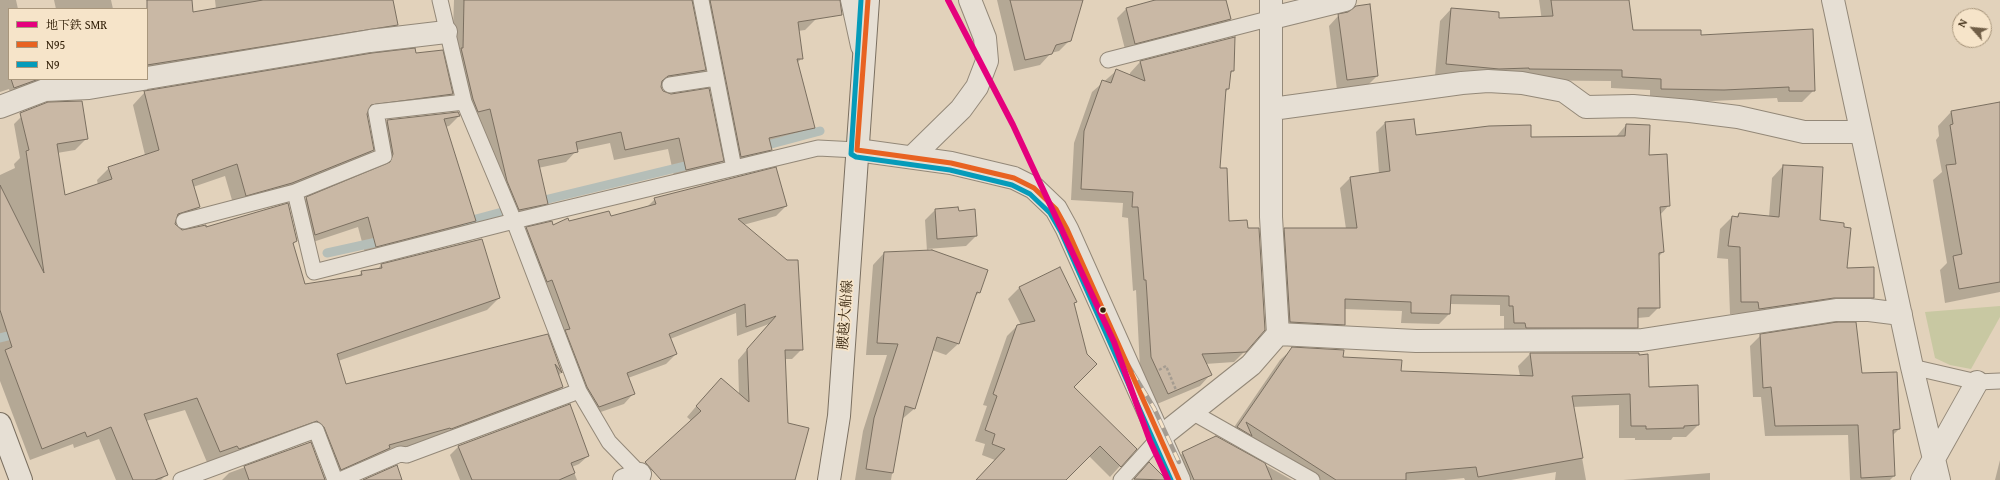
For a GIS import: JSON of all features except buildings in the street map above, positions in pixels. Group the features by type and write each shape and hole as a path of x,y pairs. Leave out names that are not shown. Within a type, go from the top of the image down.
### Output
{"street":[{"path":"852,0 864,53"},
{"name":"腰越大船線","path":"829,480 839,416 868,0"},
{"path":"912,157 961,109 977,87 987,61 985,38 970,0"},
{"path":"1159,438 1251,365 1278,334 1271,217 1272,9 1345,0"},
{"path":"1833,0 1912,367 1940,480"},
{"path":"148,78 370,41 446,32"},
{"path":"0,107 45,90 89,88 138,80"},
{"path":"1272,110 1462,83 1488,81 1522,83 1564,92 1586,107 1633,106 1690,111 1738,117 1804,132 1861,132"},
{"path":"858,150 957,165 1014,178 1034,188 1056,210 1068,229 1159,438 1179,480"},
{"path":"1278,334 1416,341 1642,340 1836,310 1869,310 1901,314"},
{"path":"1922,480 1977,382"},
{"path":"0,424 21,480"}],"lane":[{"path":"440,0 446,32 464,102 514,221 579,391 609,442 636,478"},
{"path":"701,0 734,168"},
{"path":"1108,60 1272,9"},
{"path":"670,85 716,78"},
{"path":"184,221 295,192 384,156 376,112 464,102"},
{"path":"295,192 314,272 514,221 818,148 858,150"},
{"path":"1912,367 1977,382 2000,381"},
{"path":"340,480 400,454 407,455 579,391"},
{"path":"1192,412 1312,480"},
{"path":"181,480 316,430 335,480"},
{"path":"1121,480 1159,438"}],"green space":[{"path":"2000,306 2000,317 1971,369 1950,365 1935,358 1925,312"}],"waterway":[{"path":"760,147 820,131"},
{"path":"536,202 697,163"},
{"path":"465,222 502,212"},
{"path":"327,253 386,240"},
{"path":"0,338 20,333"}],"railway":[{"path":"1114,342 1154,408 1179,462"}],"metro line":[{"name":"SMR","path":"948,0 1013,125 1114,342 1150,441 1168,480"}],"transit line":[{"name":"N9","path":"861,0 851,154 856,157 950,170 1012,185 1030,194 1050,213 1061,232 1171,480"},
{"name":"N95","path":"868,0 857,150 951,163 1014,178 1034,188 1056,209 1067,229 1179,480"}]}
